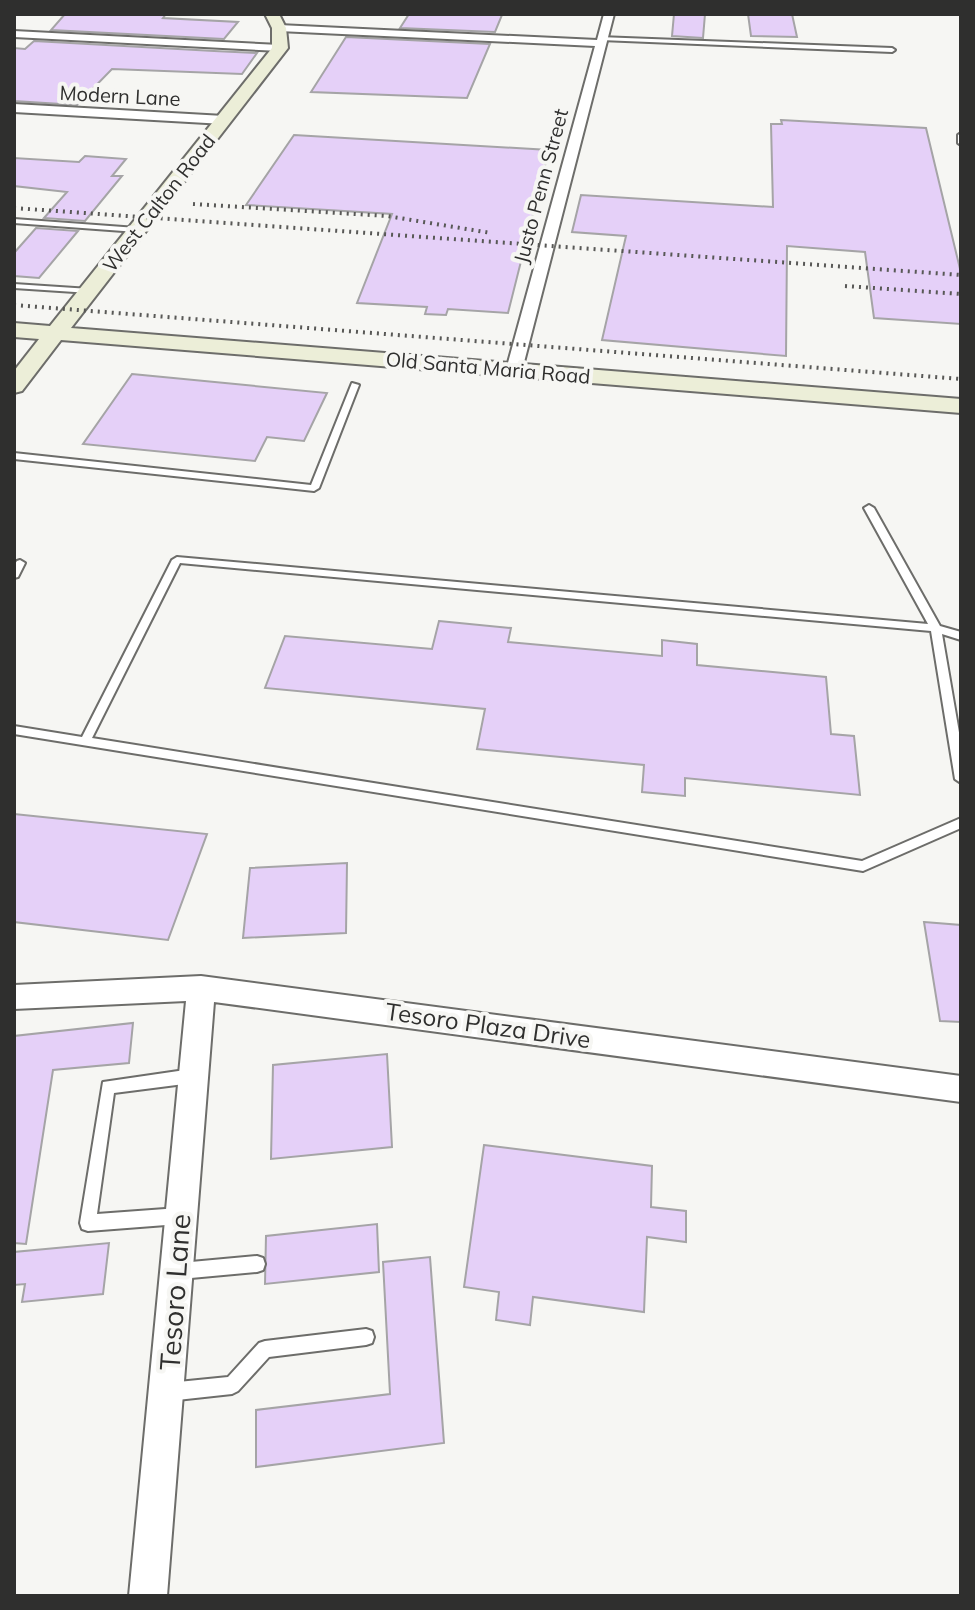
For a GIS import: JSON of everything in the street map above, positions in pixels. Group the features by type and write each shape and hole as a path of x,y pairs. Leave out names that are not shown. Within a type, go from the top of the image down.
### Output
{"main road":[{"path":"276,21 280,48"},
{"name":"West Calton Road","path":"14,386 280,48"},
{"name":"Old Santa Maria Road","path":"14,330 961,406"}],"street":[{"name":"Justo Penn Street","path":"514,370 609,14"},
{"path":"276,21 600,40"},
{"path":"14,34 280,48"},
{"name":"Modern Lane","path":"14,108 224,120"},
{"name":"Tesoro Plaza Drive","path":"14,997 201,988 961,1089"},
{"name":"Tesoro Lane","path":"148,1596 201,988"}],"lane":[{"path":"600,40 892,50"},
{"path":"961,135 961,143"},
{"path":"14,221 137,230"},
{"path":"14,286 90,291"},
{"path":"14,456 314,488 355,385"},
{"path":"869,508 936,628 961,779"},
{"path":"85,741 177,560 936,628 961,636"},
{"path":"14,575 20,563"},
{"path":"14,730 863,866 961,823"},
{"path":"181,1216 88,1223 108,1087 192,1076"},
{"path":"176,1271 257,1264"},
{"path":"168,1392 232,1385 265,1349 366,1337"}],"building":[{"path":"65,14 166,14 163,18 238,22 224,39 51,30"},
{"path":"409,14 502,15 495,32 400,28"},
{"path":"674,14 705,14 703,38 672,36"},
{"path":"748,14 792,14 797,37 751,36"},
{"path":"346,37 490,44 467,98 311,92"},
{"path":"34,41 257,53 242,74 112,69 77,105 14,101 14,48 25,49"},
{"path":"781,120 926,128 961,273 961,324 874,318 865,252 787,246 786,356 602,340 626,236 572,232 581,195 773,207 771,124 782,124"},
{"path":"294,135 549,150 508,313 448,309 446,315 425,314 427,307 357,303 392,214 246,205"},
{"path":"85,156 126,159 112,176 122,176 85,221 44,218 67,192 14,186 14,158 79,162"},
{"path":"36,228 78,231 39,278 14,276 14,253"},
{"path":"132,374 327,393 304,441 267,437 255,461 83,444"},
{"path":"439,621 511,628 508,642 662,656 662,640 697,644 697,665 826,677 831,734 854,736 860,795 685,778 685,796 642,792 644,765 477,749 485,709 265,688 285,636 432,649"},
{"path":"14,814 207,834 168,940 14,922"},
{"path":"347,863 346,933 243,938 250,868"},
{"path":"924,922 961,925 961,1022 940,1021"},
{"path":"133,1023 129,1063 53,1070 26,1244 14,1243 14,1036"},
{"path":"387,1054 392,1147 271,1159 273,1065"},
{"path":"484,1145 652,1166 651,1207 686,1211 686,1242 647,1237 644,1312 533,1297 530,1325 496,1320 499,1292 464,1287"},
{"path":"377,1224 379,1272 265,1284 266,1236"},
{"path":"109,1243 103,1294 22,1302 25,1284 14,1285 14,1252"},
{"path":"430,1257 444,1443 256,1467 256,1410 390,1394 383,1262"}],"railway":[{"path":"193,204 387,216 491,233"},
{"path":"14,208 961,275"},
{"path":"845,286 961,294"},
{"path":"14,305 961,379"}]}
